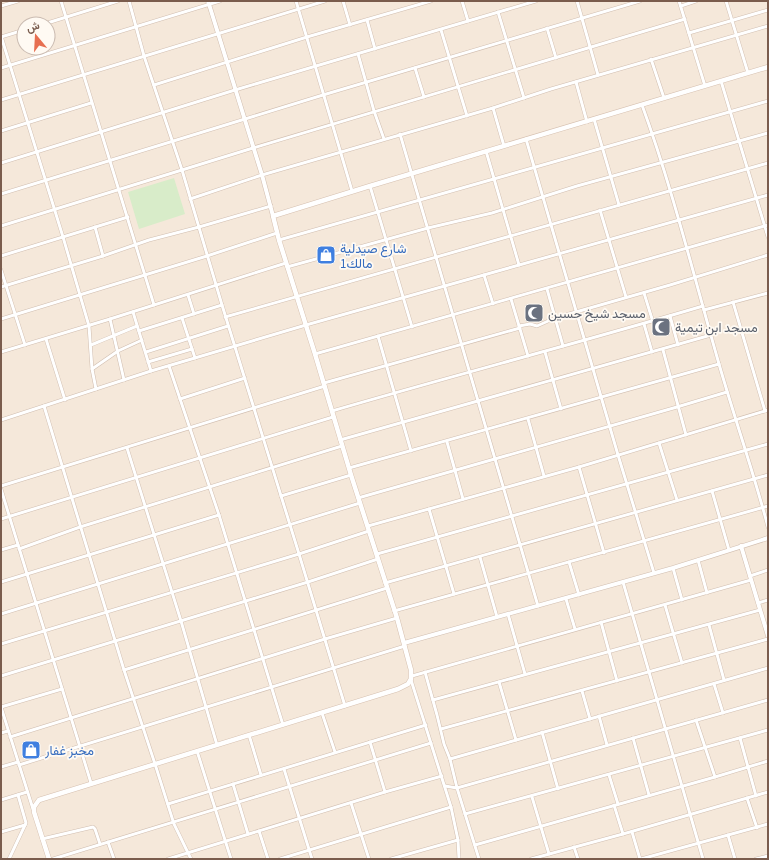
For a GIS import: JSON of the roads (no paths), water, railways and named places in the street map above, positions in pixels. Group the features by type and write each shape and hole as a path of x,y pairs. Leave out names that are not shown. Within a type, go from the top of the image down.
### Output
{"main road":[{"path":"49,859 34,812 34,807 39,800 398,689 408,684 411,677 397,618 340,440 273,216 768,67"}],"street":[{"path":"1,6 18,1"},
{"path":"61,1 91,104 128,217 154,305"},
{"path":"56,20 118,1"},
{"path":"129,1 144,56 182,170 225,317 345,706"},
{"path":"1,68 136,27 208,3 220,1"},
{"path":"296,1 352,191"},
{"path":"1,100 325,1"},
{"path":"343,1 350,25"},
{"path":"154,85 306,37 431,1"},
{"path":"462,1 468,21"},
{"path":"1,163 235,90 536,1"},
{"path":"577,1 598,75"},
{"path":"1,194 366,82 450,58 632,2 640,1"},
{"path":"679,1 705,86"},
{"path":"681,6 696,1"},
{"path":"726,1 748,73"},
{"path":"208,3 262,175 273,216"},
{"path":"689,33 768,10"},
{"path":"498,12 524,98"},
{"path":"1,226 374,111 685,19"},
{"path":"367,20 375,49"},
{"path":"190,199 262,175 493,108 693,46 737,36 768,26"},
{"path":"547,28 556,58"},
{"path":"441,30 466,116"},
{"path":"16,32 1,37 72,266 89,326 92,369 96,388"},
{"path":"358,54 374,111 384,139"},
{"path":"651,59 664,98"},
{"path":"415,68 424,97"},
{"path":"721,81 766,226 768,237"},
{"path":"576,82 587,122"},
{"path":"279,240 768,101"},
{"path":"1,131 91,104"},
{"path":"642,105 687,249 727,392 746,450 768,528"},
{"path":"493,108 504,146"},
{"path":"594,120 619,205"},
{"path":"1,352 287,265 503,209 543,196 768,132"},
{"path":"400,134 538,606"},
{"path":"526,139 654,574"},
{"path":"486,151 519,265"},
{"path":"225,317 768,163"},
{"path":"370,186 396,269 412,327"},
{"path":"1,420 65,400 96,388 306,325 768,195"},
{"path":"1,287 72,266 149,240 270,206"},
{"path":"600,210 626,297"},
{"path":"1,256 128,217"},
{"path":"315,354 766,226"},
{"path":"94,227 103,256"},
{"path":"1,319 277,233"},
{"path":"91,783 1,487 386,365 530,324 537,326 555,318 768,255"},
{"path":"1,270 25,345"},
{"path":"484,275 493,304"},
{"path":"546,289 563,346"},
{"path":"644,292 652,322"},
{"path":"332,412 670,316 768,293"},
{"path":"188,295 194,314"},
{"path":"511,299 528,356"},
{"path":"1,644 299,554 429,509 579,467 766,411 733,302"},
{"path":"139,331 222,305"},
{"path":"133,312 151,371"},
{"path":"670,316 678,345"},
{"path":"182,318 195,358"},
{"path":"110,319 124,380"},
{"path":"644,324 652,352"},
{"path":"91,345 138,326"},
{"path":"146,352 228,326"},
{"path":"378,336 411,451"},
{"path":"340,440 711,336"},
{"path":"46,339 65,400"},
{"path":"92,369 118,351 142,340"},
{"path":"148,362 192,349"},
{"path":"663,350 677,407 686,435"},
{"path":"545,352 561,409"},
{"path":"349,468 447,442 719,364"},
{"path":"169,366 228,543 283,725"},
{"path":"180,399 245,378"},
{"path":"358,498 727,392"},
{"path":"44,406 133,699 174,822 191,859"},
{"path":"1,519 333,417"},
{"path":"528,418 544,476"},
{"path":"447,442 463,499"},
{"path":"659,443 677,500"},
{"path":"1,676 308,582 437,537 768,444"},
{"path":"1,550 19,547 342,446"},
{"path":"127,448 190,650 217,745"},
{"path":"579,467 604,553"},
{"path":"281,496 351,475"},
{"path":"385,583 768,475"},
{"path":"712,491 729,550"},
{"path":"1,614 360,503"},
{"path":"394,611 645,542 768,506"},
{"path":"429,509 454,594"},
{"path":"1,582 219,515"},
{"path":"1,767 18,764 80,746 272,688 404,644 654,574 768,538"},
{"path":"741,546 768,636"},
{"path":"480,556 497,617"},
{"path":"698,560 707,592"},
{"path":"569,562 579,595"},
{"path":"673,568 682,600"},
{"path":"459,859 458,840 451,807 411,677 517,645 682,600 750,578 768,570"},
{"path":"623,582 703,859"},
{"path":"124,670 387,588"},
{"path":"566,599 575,629"},
{"path":"758,603 768,600"},
{"path":"665,605 682,663"},
{"path":"433,700 760,610"},
{"path":"508,614 525,674"},
{"path":"10,737 397,618"},
{"path":"601,622 617,680"},
{"path":"709,625 724,680"},
{"path":"441,729 768,639"},
{"path":"450,759 768,668"},
{"path":"424,672 479,859"},
{"path":"499,682 516,740"},
{"path":"714,684 723,713"},
{"path":"34,812 1,707 62,689"},
{"path":"582,691 590,719"},
{"path":"445,786 457,788 768,700"},
{"path":"322,713 335,752"},
{"path":"599,716 607,745"},
{"path":"696,720 715,777"},
{"path":"168,804 426,725"},
{"path":"465,814 532,797 768,730"},
{"path":"1,733 8,731"},
{"path":"542,732 558,789"},
{"path":"249,735 261,776"},
{"path":"633,738 649,795"},
{"path":"740,738 756,796"},
{"path":"370,742 385,792"},
{"path":"52,859 431,743"},
{"path":"197,751 231,859"},
{"path":"475,845 768,761"},
{"path":"284,768 312,859"},
{"path":"609,775 623,834"},
{"path":"168,859 351,802 442,776"},
{"path":"233,784 248,834"},
{"path":"1,800 27,792"},
{"path":"531,859 632,832 768,792"},
{"path":"10,859 25,825 18,795"},
{"path":"532,797 548,854"},
{"path":"747,798 757,828"},
{"path":"351,802 369,859"},
{"path":"280,859 451,807"},
{"path":"632,832 641,859 768,824"},
{"path":"1,832 25,825"},
{"path":"42,838 93,827 100,844"},
{"path":"259,831 268,859"},
{"path":"728,835 735,859"},
{"path":"391,859 458,840"},
{"path":"108,842 114,859"},
{"path":"574,847 578,859"},
{"path":"756,859 768,856"}],"place":[{"name":"شارع صيدلية مالك1","path":"326,255"},
{"name":"مسجد شيخ حسين","path":"534,313"},
{"name":"مسجد ابن تيمية","path":"661,327"},
{"name":"مخبز غفار","path":"31,750"}]}
